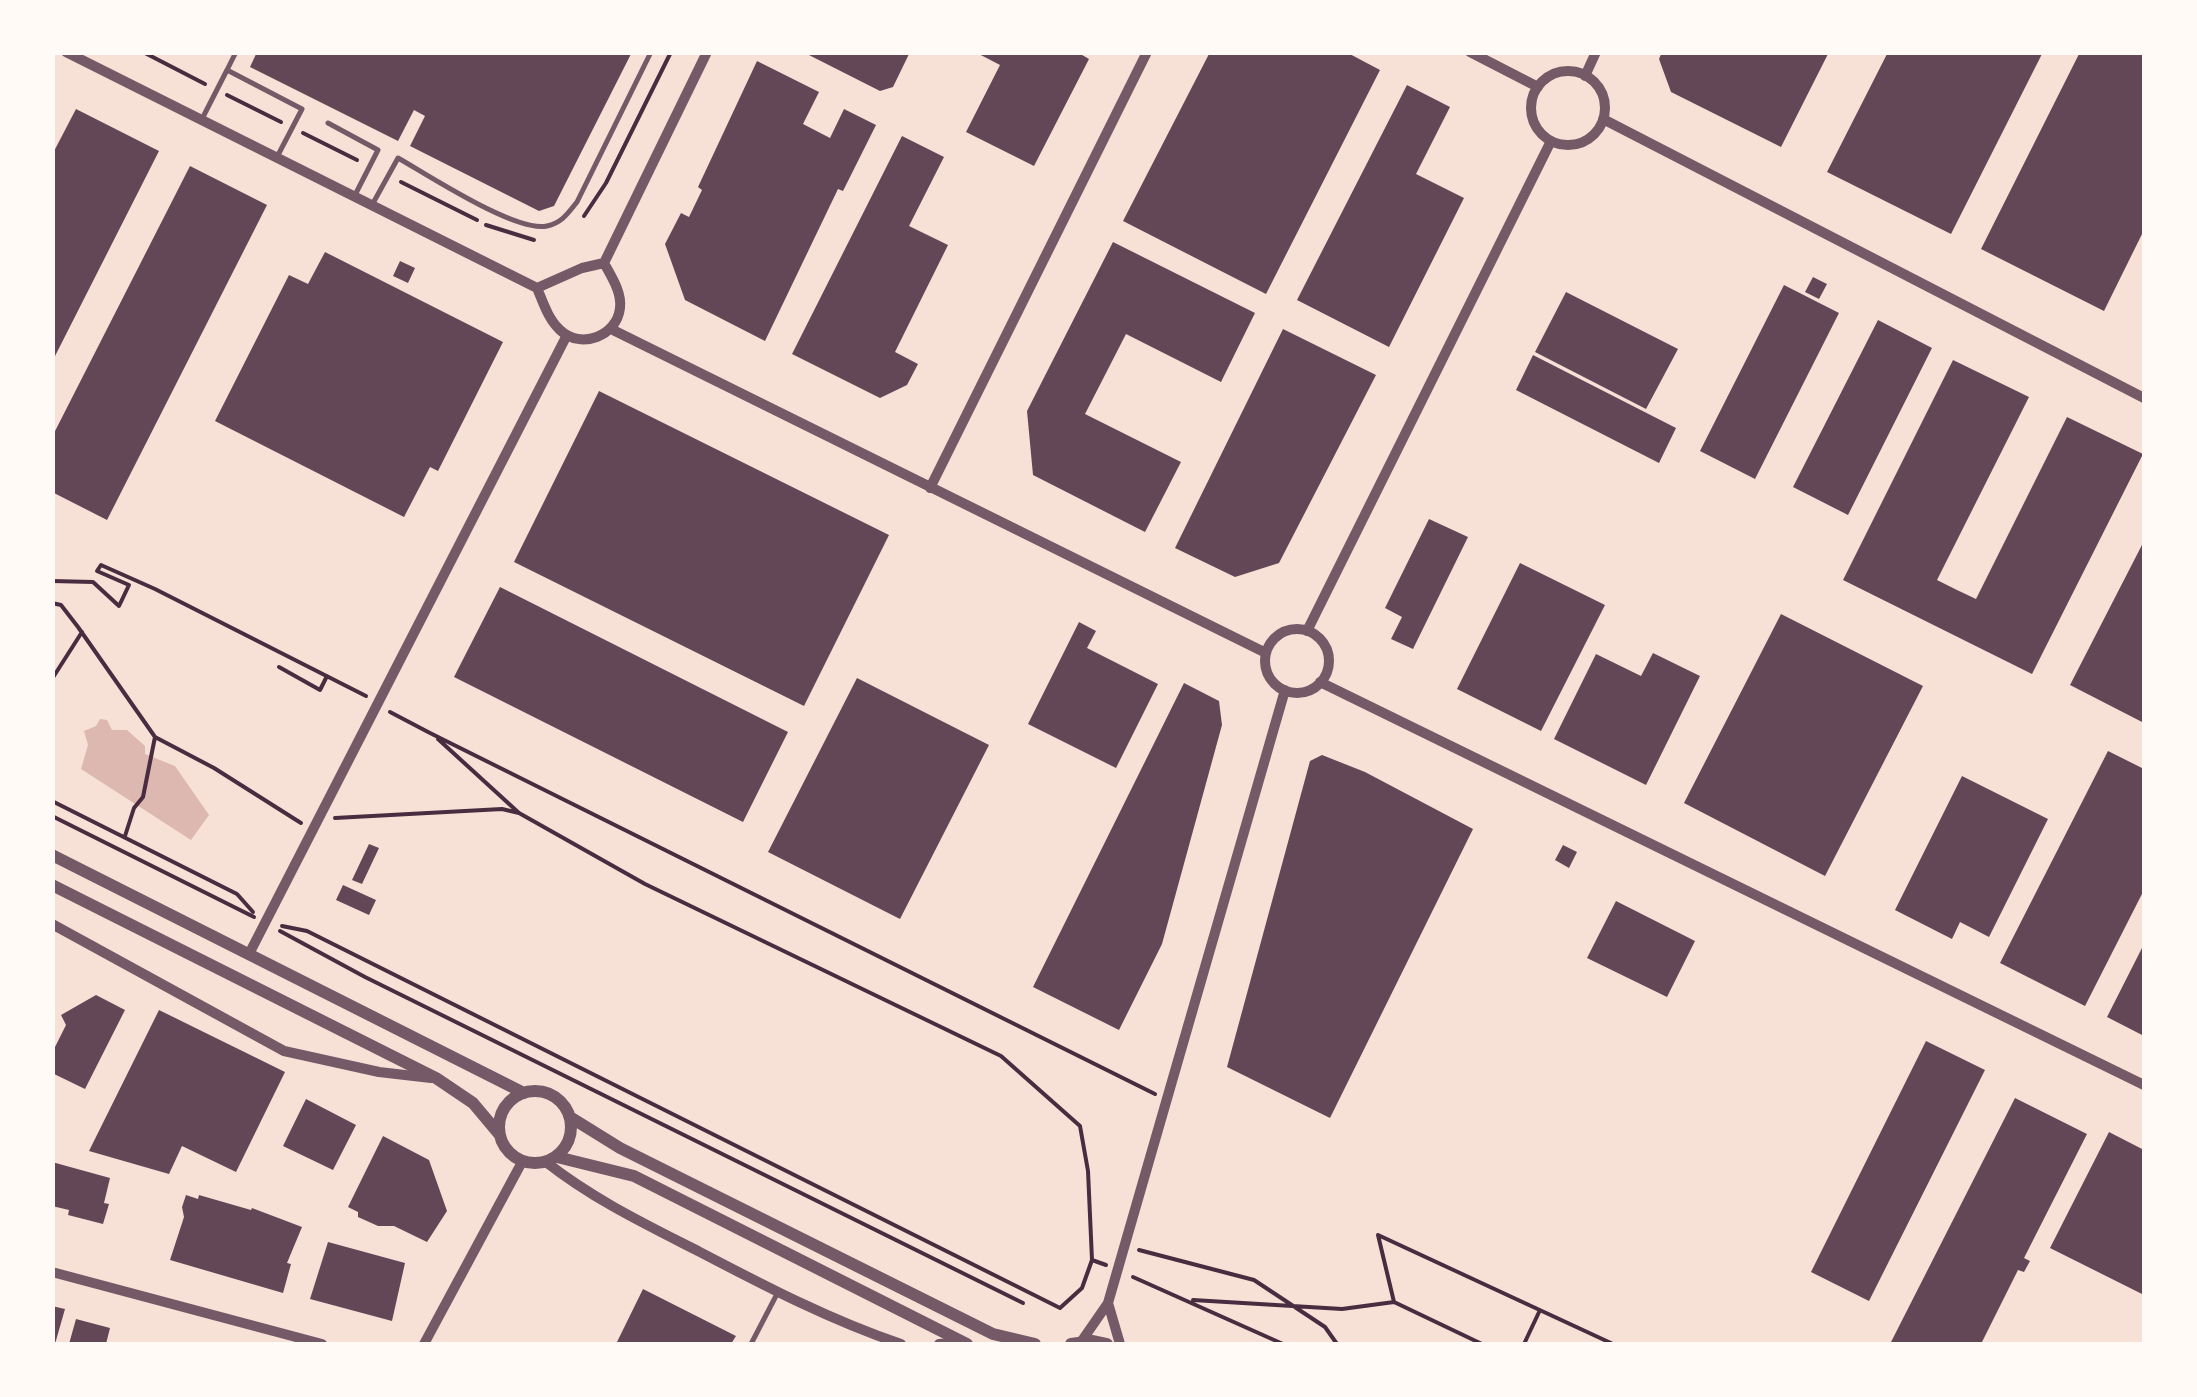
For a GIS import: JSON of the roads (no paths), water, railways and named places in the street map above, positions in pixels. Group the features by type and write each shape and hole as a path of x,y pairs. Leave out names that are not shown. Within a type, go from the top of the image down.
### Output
{"street":[{"path":"66,52 537,288 552,322 566,335 590,340 611,329 620,309 620,298 604,263"},
{"path":"537,288 604,263 707,52"},
{"path":"930,488 1147,52"},
{"path":"1470,52 1538,86"},
{"path":"1585,76 1596,52"},
{"path":"1559,73 1585,76 1602,94 1603,118 1596,132 1585,141 1565,145 1551,141 1539,131 1532,117 1532,101 1538,86 1559,73"},
{"path":"1603,118 2144,398"},
{"path":"1307,630 1551,141"},
{"path":"611,329 1266,653"},
{"path":"250,954 566,335"},
{"path":"1307,630 1328,653 1327,672 1320,682 1302,692 1286,690 1268,676 1266,653 1281,632 1307,630"},
{"path":"1320,682 2144,1085"},
{"path":"1076,1343 1108,1304 1286,690"},
{"path":"52,855 524,1093 552,1095 570,1117 620,1148 976,1326 1035,1344"},
{"path":"52,885 436,1078 474,1102 499,1134"},
{"path":"52,924 284,1051 379,1072 436,1078"},
{"path":"524,1093 506,1104 498,1124 503,1146 522,1162 551,1160 634,1176 964,1343"},
{"path":"551,1160 570,1139 570,1117"},
{"path":"551,1160 584,1192 843,1325 901,1344"},
{"path":"424,1344 522,1162"},
{"path":"52,1272 322,1344"},
{"path":"1108,1304 1120,1344"},
{"path":"939,1344 964,1343"},
{"path":"1076,1343 1107,1344"}],"lane":[{"path":"202,120 236,52"},
{"path":"372,205 398,158 513,222 543,228 561,221 577,202 651,52"},
{"path":"227,70 302,108 277,158"},
{"path":"328,123 378,150 354,196"},
{"path":"751,1344 778,1292"}]}
